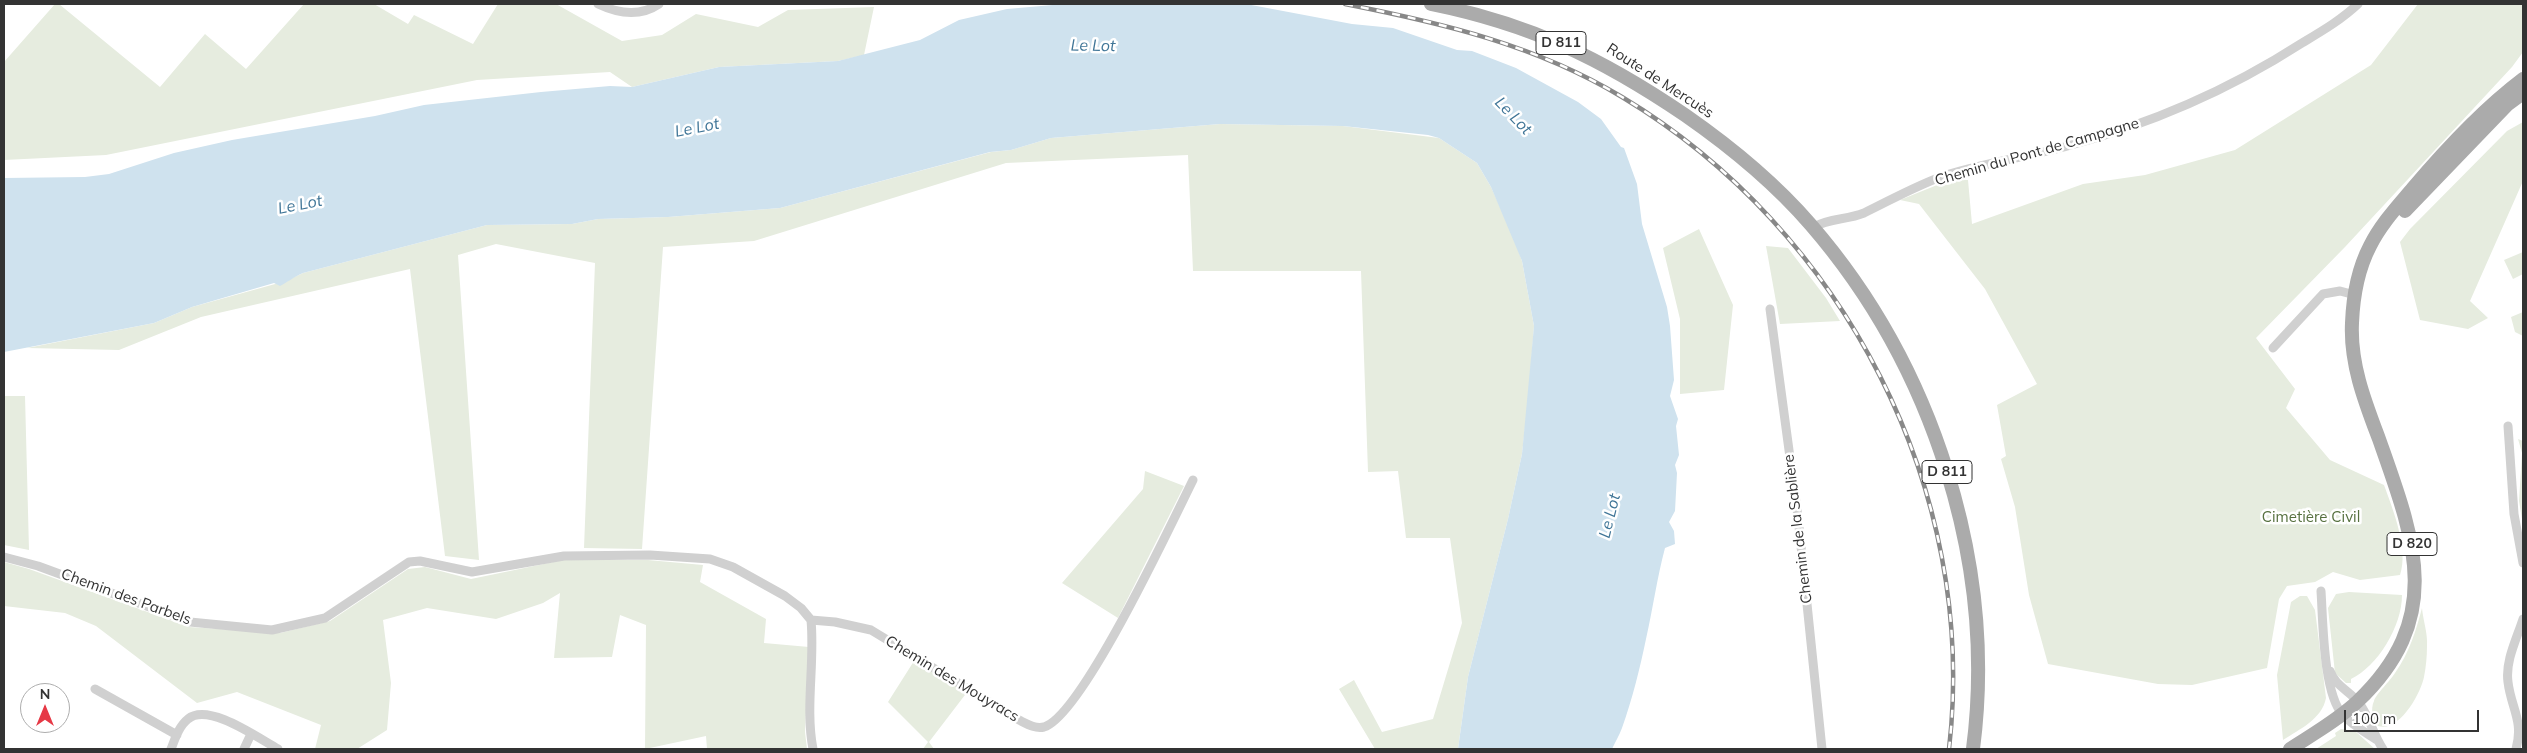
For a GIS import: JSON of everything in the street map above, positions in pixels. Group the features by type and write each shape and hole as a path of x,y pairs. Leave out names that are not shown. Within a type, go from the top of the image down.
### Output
{"main road":[{"name":"Route de Mercuès","path":"1431,4 1506,22 1550,39 1604,64 1729,146 1774,186 1814,227"},
{"name":"D 820","path":"2290,749 2358,701 2388,668 2403,639 2411,618 2416,570 2406,519 2362,392 2355,365 2351,337 2355,295 2362,263 2382,225 2431,166 2498,98 2523,79"},
{"name":"D 820","path":"2355,295 2371,258 2401,214 2508,104 2523,93"},
{"name":"D 811","path":"1814,227 1858,286 1907,369 1945,464 1965,545 1978,634 1973,749"}],"street":[{"path":"598,4 612,11 631,13 649,11 659,4"},
{"name":"Chemin du Pont de Campagne","path":"1814,227 1823,221 1851,217 1864,212 1893,197 1946,175 2065,147 2148,121 2257,72 2344,16 2358,4"},
{"path":"2273,348 2323,294 2332,291 2355,295"},
{"name":"Chemin de la Sablière","path":"1770,309 1798,517 1822,749"},
{"path":"2508,426 2514,514 2523,563"},
{"name":"Chemin des Mouyracs","path":"811,620 835,622 871,630 1019,720 1035,727 1045,726 1059,716 1084,687 1106,650 1193,480"},
{"name":"Chemin des Parbels","path":"4,557 38,566 190,622 272,630 325,618 409,562 420,561 472,572 564,556 650,555 710,559 733,567 785,596 801,608 811,620"},
{"path":"2320,591 2329,682 2336,705 2342,714 2377,740"},
{"path":"2516,749 2520,737 2519,717 2508,681 2509,662 2523,618"},
{"path":"811,620 813,640 810,717 813,749"},
{"path":"2327,659 2332,677 2358,701 2366,713 2377,740 2383,749"},
{"path":"95,689 177,735"},
{"path":"171,749 186,720 195,714 206,714 227,721 278,749"},
{"path":"244,749 251,734"}],"green space":[{"path":"55,4 59,4 160,87 205,34 246,69 304,4 374,4 408,24 414,15 473,44 498,4 556,4 622,41 662,35 696,14 758,27 788,10 874,7 864,55 838,61 719,67 632,87 610,72 477,80 106,155 4,160 4,62"},
{"name":"Cimetière Civil","path":"2418,4 2523,4 2523,52 2512,67 2345,247 2256,338 2295,389 2286,408 2330,460 2384,485 2399,530 2403,553 2400,575 2360,580 2333,572 2315,582 2287,586 2279,599 2267,668 2192,685 2158,684 2048,664 2029,595 2015,507 2001,459 2006,456 1997,405 2037,384 1985,289 1919,204 1900,200 1952,179 1968,180 1972,224 2083,184 2145,175 2235,150 2371,65"},
{"path":"2523,122 2523,181 2470,301 2488,318 2468,329 2420,320 2400,242 2410,229 2507,131"},
{"path":"1220,124 1343,126 1439,138 1477,163 1491,187 1513,236 1522,261 1534,326 1529,392 1522,454 1508,519 1468,677 1458,749 1375,749 1339,689 1354,680 1382,732 1433,719 1462,623 1450,538 1406,538 1398,471 1368,472 1361,271 1193,271 1188,155 1006,163 754,241 663,247 642,549 584,548 595,263 496,244 458,255 479,560 445,556 410,269 201,317 119,350 27,348 154,323 192,307 286,281 303,273 487,225 572,224 598,219 668,217 780,208 991,152 1011,150 1051,138"},
{"path":"1699,229 1733,305 1724,390 1680,394 1680,319 1663,248"},
{"path":"1766,246 1788,248 1826,298 1840,321 1780,324"},
{"path":"2523,252 2523,274 2513,279 2504,260"},
{"path":"2523,312 2523,336 2515,332 2511,317"},
{"path":"4,396 25,396 29,550 4,545"},
{"path":"2518,439 2523,441 2523,525 2519,501 2522,453"},
{"path":"1145,471 1184,486 1118,618 1062,583 1143,489"},
{"path":"563,560 648,560 703,565 700,582 766,619 764,643 809,647 805,732 807,749 707,749 706,736 645,749 646,625 620,615 612,657 554,658 560,593 543,603 496,619 427,608 383,620 391,683 387,730 357,749 315,749 321,725 237,692 197,703 96,626 65,613 4,606 4,562 29,569 189,627 280,633 330,621 408,569 425,567 471,579"},
{"path":"2349,592 2402,595 2398,619 2387,644 2370,665 2351,679 2351,683 2346,683 2335,673 2328,608 2336,594"},
{"path":"2300,596 2307,596 2315,610 2326,698 2324,705 2315,718 2283,740 2277,675 2291,602"},
{"path":"2422,608 2427,641 2426,665 2422,684 2414,701 2401,718 2394,724 2386,727 2378,726 2372,708 2374,701 2404,658 2415,633"},
{"path":"914,661 968,691 929,742 934,749 923,749 928,742 888,702"},
{"path":"2341,729 2355,731 2375,749 2316,749 2336,736 2335,733"}],"water":[{"name":"Le Lot","path":"1064,4 1246,4 1352,24 1393,28 1457,50 1472,51 1516,68 1578,102 1601,119 1621,147 1624,148 1637,184 1642,224 1667,307 1674,380 1670,396 1678,419 1676,426 1679,455 1675,465 1677,473 1675,511 1669,522 1674,531 1675,544 1665,548 1636,684 1622,728 1612,749 1458,749 1468,677 1508,519 1522,454 1534,326 1522,261 1491,187 1477,163 1439,138 1428,135 1343,126 1220,124 1051,138 1011,150 990,152 780,208 668,217 598,219 572,224 487,225 303,273 280,286 274,283 192,307 154,323 4,352 4,178 85,177 109,174 174,153 232,140 375,116 424,105 610,86 632,87 719,67 838,61 920,40 959,20 1007,9"}],"railway":[{"path":"1345,4 1417,19 1488,38 1556,63 1589,79 1622,97 1701,153 1771,219 1831,294 1880,376 1917,464 1942,557 1953,652 1949,749"}]}
